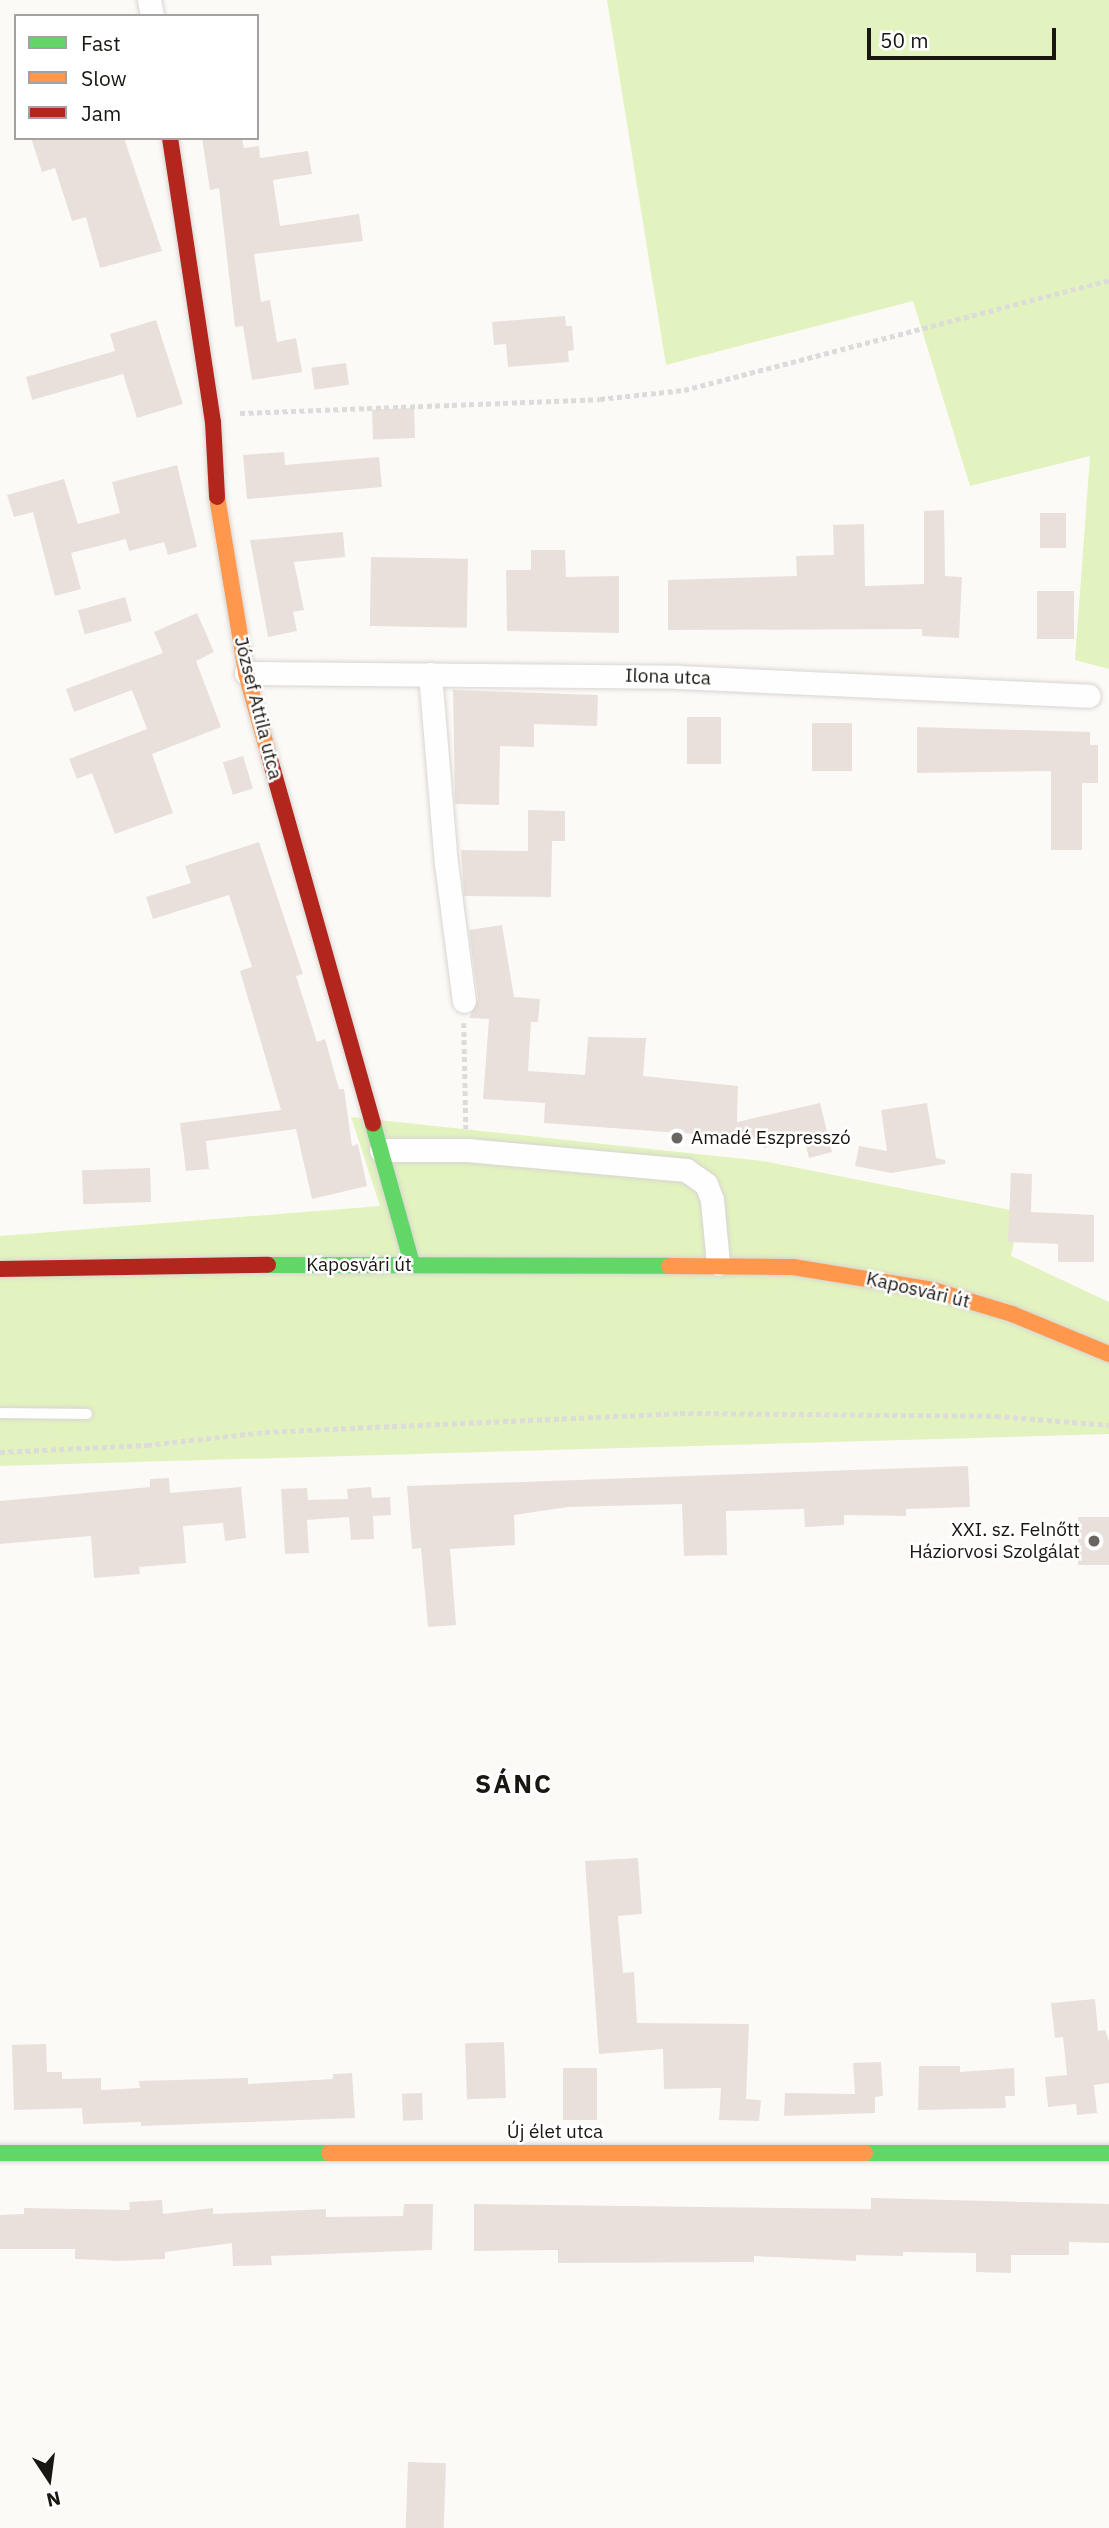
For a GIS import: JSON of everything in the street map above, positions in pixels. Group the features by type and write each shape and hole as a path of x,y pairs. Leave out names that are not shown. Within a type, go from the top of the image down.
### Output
{"street":[{"name":"József Attila utca","path":"170,140 213,422 218,522 246,673 412,1264"},
{"name":"Ilona utca","path":"246,673 678,677 1089,696"},
{"path":"430,674 446,863 464,1001"},
{"path":"381,1150 467,1150 686,1170 706,1184 712,1200 718,1264"},
{"name":"Kaposvári út","path":"0,1269 412,1264 718,1264 793,1267 933,1290 1012,1314 1109,1354"},
{"name":"Új élet utca","path":"0,2152 1109,2153"}],"lane":[{"path":"0,1413 87,1414"}],"path":[{"path":"213,422 247,411 600,399 684,390 1109,280"},
{"path":"464,1001 467,1150"},
{"path":"0,1452 147,1445 265,1432 680,1413 996,1416 1109,1425"}],"green space":[{"path":"607,0 1109,0 1109,669 1075,660 1090,456 970,486 913,301 666,365"},
{"path":"351,1117 763,1161 1020,1212 1011,1256 1109,1302 1109,1434 0,1466 0,1236 380,1206"}],"building":[{"path":"32,140 125,140 162,251 100,268 86,217 72,221 55,168 42,172"},
{"path":"202,140 242,140 244,148 259,146 260,158 308,151 312,174 273,180 280,226 359,214 363,241 254,254 261,302 270,300 277,342 296,338 302,372 252,380 243,326 235,327 219,188 210,190"},
{"path":"565,316 566,326 572,326 574,350 568,351 569,362 508,367 506,344 494,345 492,322"},
{"path":"156,320 183,404 137,418 123,374 32,400 26,377 115,351 110,334"},
{"path":"346,363 349,385 314,390 311,368"},
{"path":"414,408 415,438 373,439 372,409"},
{"path":"284,452 285,465 379,457 382,487 247,499 243,455"},
{"path":"177,465 197,547 168,555 164,542 129,551 126,539 71,553 81,589 55,596 33,512 14,517 7,495 64,479 78,524 120,513 112,482"},
{"path":"944,510 945,576 962,577 959,638 922,636 922,629 668,630 668,580 797,576 796,556 834,555 833,525 864,524 865,586 924,584 924,511"},
{"path":"1040,513 1066,513 1066,548 1040,548"},
{"path":"343,532 345,557 294,562 304,610 293,612 297,631 268,637 250,540"},
{"path":"531,550 565,550 566,577 619,576 619,633 507,631 506,570 531,570"},
{"path":"371,557 468,559 467,628 370,626"},
{"path":"1037,591 1074,591 1074,639 1037,639"},
{"path":"125,597 132,621 85,635 78,611"},
{"path":"197,613 214,652 196,661 221,727 152,754 173,813 115,834 92,773 77,779 69,759 147,729 132,690 74,712 66,689 163,653 154,632"},
{"path":"453,690 598,695 597,726 534,724 534,747 500,746 499,805 455,804"},
{"path":"687,717 721,717 721,764 687,764"},
{"path":"812,723 852,723 852,771 812,771"},
{"path":"917,727 1090,732 1090,745 1098,745 1098,783 1082,783 1082,850 1051,850 1051,771 917,773"},
{"path":"243,756 253,789 233,795 223,762"},
{"path":"528,810 565,811 565,841 552,841 551,897 464,896 461,850 528,851"},
{"path":"259,842 303,974 296,976 317,1042 325,1039 339,1089 344,1089 352,1146 358,1144 367,1186 312,1199 296,1129 206,1141 209,1169 186,1171 180,1123 281,1110 240,971 252,967 229,895 153,919 146,897 191,883 185,866"},
{"path":"502,925 514,997 540,999 538,1022 531,1022 528,1071 585,1075 588,1037 646,1038 643,1076 738,1086 737,1122 820,1103 832,1152 809,1158 804,1138 764,1148 761,1139 544,1123 545,1103 483,1099 489,1019 469,1018 478,999 469,930"},
{"path":"927,1103 936,1158 945,1160 945,1164 891,1173 855,1166 859,1146 887,1151 881,1110"},
{"path":"150,1168 151,1202 83,1204 82,1170"},
{"path":"1011,1173 1032,1174 1031,1212 1094,1215 1094,1262 1058,1262 1058,1244 1008,1242"},
{"path":"968,1466 970,1507 906,1509 906,1516 844,1515 844,1525 805,1527 804,1509 726,1511 727,1555 684,1556 682,1504 568,1507 514,1515 515,1545 450,1549 456,1625 428,1627 421,1548 412,1549 407,1486"},
{"path":"169,1478 170,1493 241,1487 246,1538 225,1541 223,1523 183,1526 186,1563 139,1567 140,1574 94,1578 91,1536 0,1544 0,1501 150,1487 150,1479"},
{"path":"371,1487 372,1498 390,1497 391,1515 373,1516 374,1539 351,1540 349,1517 307,1520 309,1553 285,1554 281,1489 307,1488 308,1500 348,1499 347,1489"},
{"name":"XXI. sz. Felnőtt Háziorvosi Szolgálat","path":"1078,1517 1109,1517 1109,1565 1078,1565"},
{"path":"638,1858 642,1914 618,1916 623,1973 634,1972 637,2023 749,2024 746,2099 761,2100 759,2121 719,2120 721,2088 664,2089 663,2049 599,2054 585,1861"},
{"path":"1095,1999 1098,2031 1105,2030 1109,2041 1109,2083 1094,2085 1097,2113 1077,2115 1076,2104 1048,2107 1045,2077 1067,2075 1063,2037 1055,2038 1051,2003"},
{"path":"504,2042 506,2098 467,2099 465,2043"},
{"path":"46,2044 47,2072 62,2072 62,2079 101,2078 101,2090 140,2088 139,2081 248,2078 248,2084 333,2079 333,2074 352,2073 355,2118 141,2126 141,2122 83,2124 82,2108 14,2110 12,2045"},
{"path":"881,2062 883,2096 875,2097 875,2113 784,2116 785,2093 855,2094 853,2063"},
{"path":"919,2066 960,2066 960,2072 1014,2068 1015,2096 1005,2096 1006,2108 918,2110"},
{"path":"563,2068 597,2068 597,2120 563,2120"},
{"path":"422,2093 423,2120 403,2121 402,2094"},
{"path":"871,2198 1109,2204 1109,2243 1069,2242 1069,2255 1011,2255 1011,2273 976,2272 976,2253 903,2252 903,2256 856,2255 856,2261 754,2256 754,2262 558,2263 558,2250 474,2251 474,2204 871,2209"},
{"path":"162,2200 163,2214 213,2208 213,2214 326,2209 326,2217 403,2216 404,2204 433,2204 432,2250 271,2256 272,2265 233,2266 232,2243 165,2252 165,2259 119,2261 75,2259 75,2249 0,2249 0,2215 24,2214 24,2208 130,2210 129,2202"},
{"path":"408,2462 446,2463 444,2528 406,2528"}],"traffic: fast":[{"path":"373,1124 412,1264"},
{"path":"268,1265 669,1266"},
{"path":"0,2153 329,2153"},
{"path":"865,2153 1109,2153"}],"traffic: slow":[{"path":"217,497 246,673 269,756"},
{"path":"669,1266 793,1267 933,1290 1012,1314 1109,1354"},
{"path":"329,2153 865,2153"}],"traffic: jam":[{"path":"170,140 213,422 217,497"},
{"path":"269,756 373,1124"},
{"path":"0,1269 268,1265"}],"place":[{"name":"Amadé Eszpresszó","path":"677,1138"},
{"name":"XXI. sz. Felnőtt Háziorvosi Szolgálat","path":"1094,1541"}],"district":[{"name":"SÁNC","path":"514,1784"}]}
